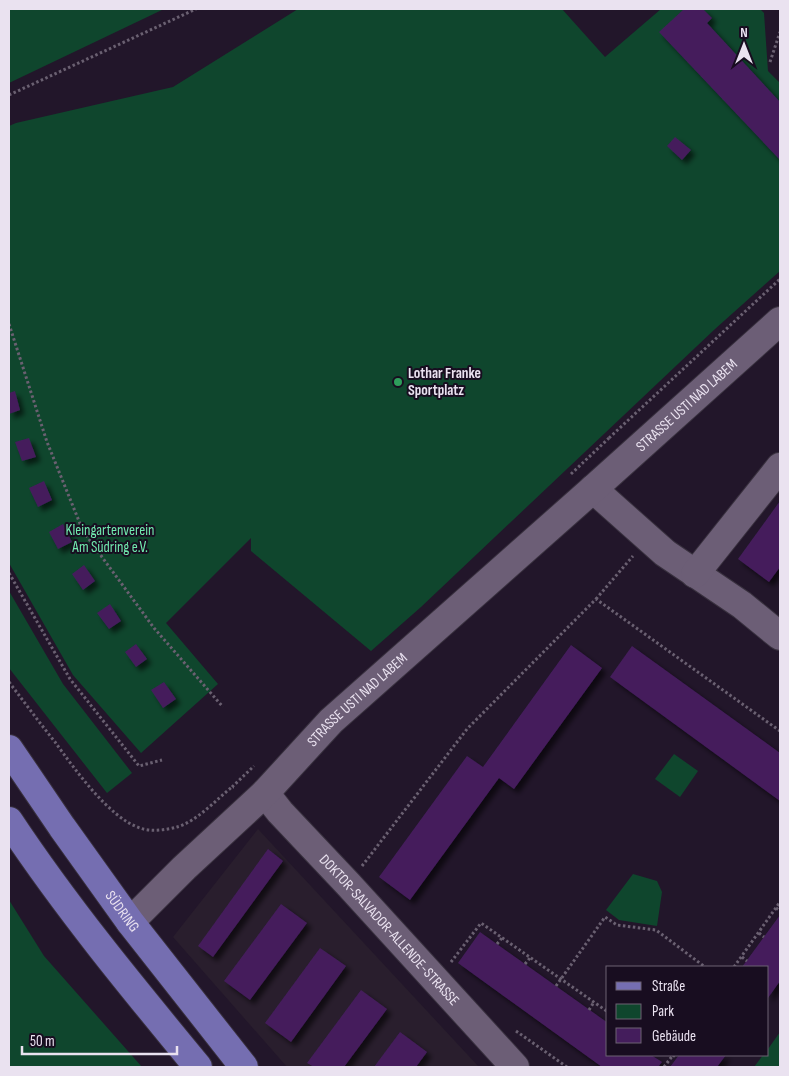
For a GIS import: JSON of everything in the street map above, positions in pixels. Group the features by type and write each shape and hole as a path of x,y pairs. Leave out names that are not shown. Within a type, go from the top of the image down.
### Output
{"main road":[{"name":"SÜDRING","path":"9,749 130,922 244,1067"},
{"path":"9,821 106,954 198,1067"}],"street":[{"name":"STRASSE USTI NAD LABEM","path":"130,922 184,868 265,794 331,721 780,321"},
{"path":"695,574 780,467"},
{"path":"593,489 665,553 742,605 780,636"},
{"name":"DOKTOR-SALVADOR-ALLENDE-STRASSE","path":"265,794 515,1067"}],"path":[{"path":"9,95 196,9"},
{"path":"770,62 780,32"},
{"path":"627,458 609,438 780,279"},
{"path":"9,324 47,442 83,531 154,628 223,707"},
{"path":"348,884 467,729 596,599 647,538"},
{"path":"9,574 70,679 139,766 162,760"},
{"path":"596,599 780,731"},
{"path":"9,682 75,770 100,799 124,820 139,828 166,830 179,827 190,822 232,786 265,794"},
{"path":"735,966 780,902"},
{"path":"776,908 780,911"},
{"path":"556,986 605,917 617,925 656,930 704,966"},
{"path":"436,981 481,923 606,1011"},
{"path":"759,933 764,937"},
{"path":"497,944 502,938"},
{"path":"742,957 747,961"},
{"path":"526,964 530,958"},
{"path":"589,1010 594,1002"},
{"path":"664,1067 670,1056"}],"shaded area":[{"path":"258,829 479,1067 287,1067 173,937"}],"green space":[{"path":"9,9 164,9 9,83"},
{"name":"Lothar Franke Sportplatz","path":"298,9 562,9 605,57 661,9 760,9 764,13 768,71 780,83 780,271 715,329 421,607 371,651 251,551 251,538 166,623 218,684 141,753 73,675 9,563 9,126 173,87"},
{"path":"9,591 63,684 132,773 107,793 9,668"},
{"path":"674,754 698,771 680,797 655,779"},
{"path":"633,874 657,881 662,892 657,926 619,920 606,910"},
{"path":"9,900 44,956 142,1067 9,1067"},
{"path":"780,1032 780,1067 754,1067 762,1056 769,1056 769,1048"}],"building":[{"path":"684,9 703,9 712,18 707,23 780,102 780,160 659,32"},
{"path":"675,137 691,150 682,160 667,146"},
{"path":"15,391 20,410 9,414 9,393"},
{"path":"29,438 36,457 22,461 15,442"},
{"path":"44,481 52,500 38,507 29,488"},
{"path":"780,501 780,567 769,582 738,559"},
{"path":"63,524 72,542 58,549 49,532"},
{"path":"84,565 95,581 83,590 72,574"},
{"path":"110,604 121,621 109,629 97,613"},
{"path":"136,644 147,659 136,667 125,652"},
{"path":"571,645 602,668 514,789 499,778 410,900 379,877 467,756 483,767"},
{"path":"632,646 780,753 780,801 610,677"},
{"path":"164,682 176,699 163,708 151,690"},
{"path":"268,849 283,861 213,957 198,946"},
{"path":"281,904 307,923 250,1000 224,981"},
{"path":"780,915 780,981 769,997 769,966 743,966"},
{"path":"480,932 606,1022 606,1056 653,1056 662,1062 658,1067 602,1067 458,963"},
{"path":"320,948 346,966 291,1042 265,1023"},
{"path":"361,990 387,1009 344,1067 314,1067 307,1063"},
{"path":"400,1032 427,1052 416,1067 374,1067"},
{"path":"678,1056 725,1056 717,1067 670,1067"}],"place":[{"name":"Lothar Franke Sportplatz","path":"398,382"}],"park label":[{"name":"Kleingartenverein Am Südring e.V.","path":"110,538"}]}
